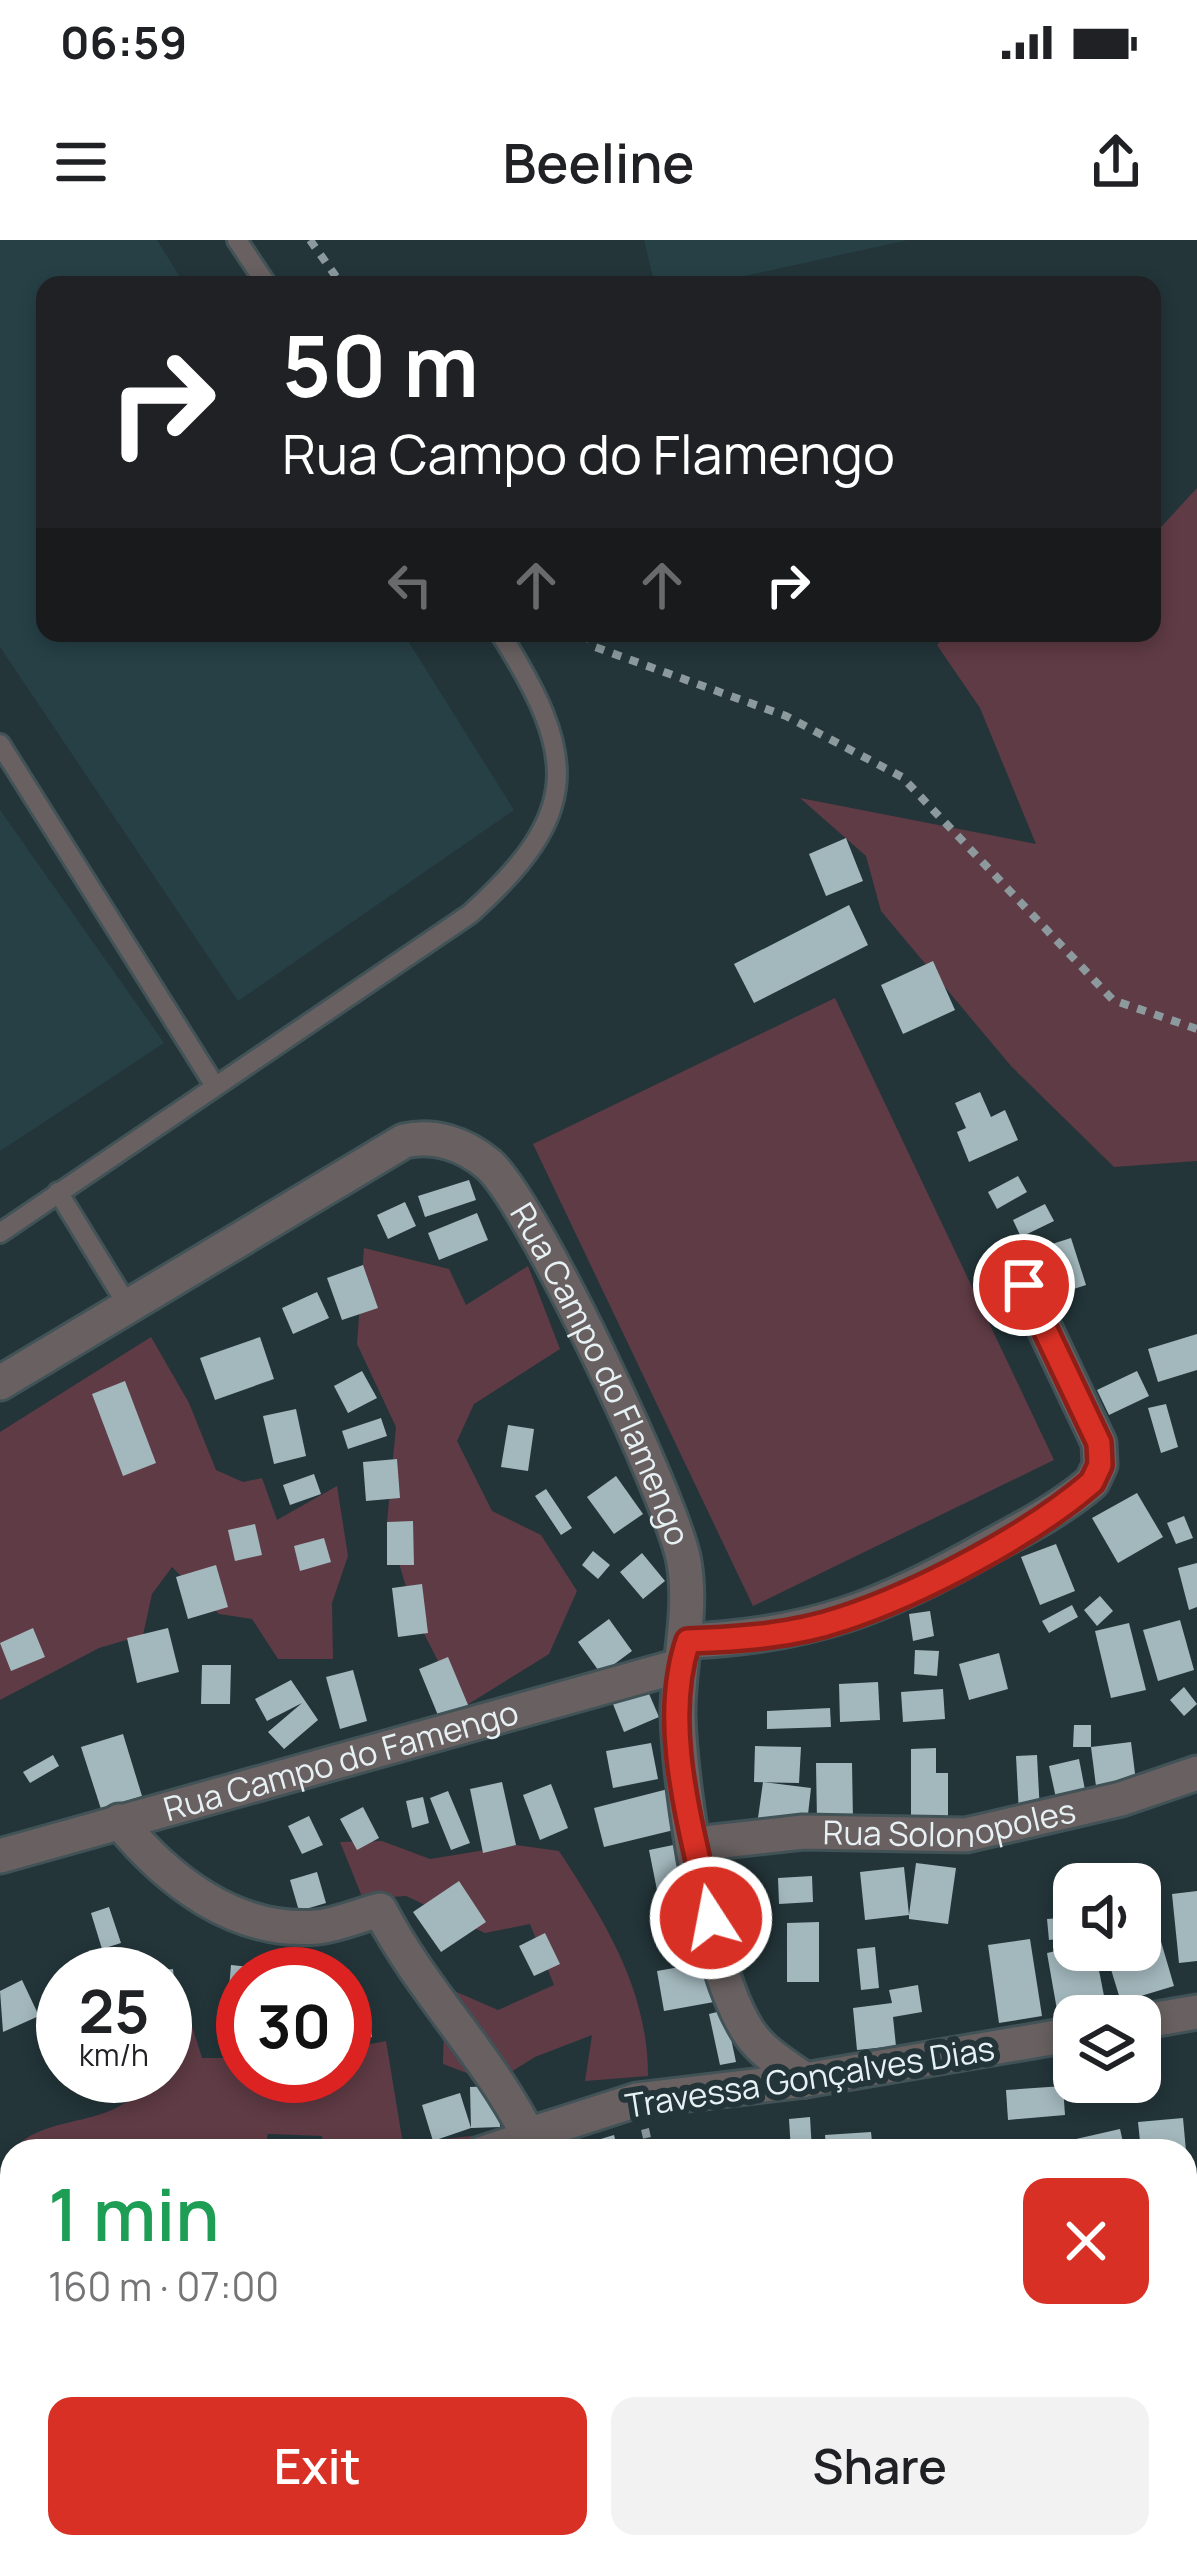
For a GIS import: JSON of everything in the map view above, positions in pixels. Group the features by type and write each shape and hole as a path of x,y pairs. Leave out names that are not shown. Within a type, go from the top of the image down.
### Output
{"street":[{"name":"Rua Campo do Flamengo","path":"0,1383 359,1164 437,1139 491,1166 528,1217 663,1496 685,1565 683,1775 731,2000 762,2049 805,2080"},
{"path":"683,1654 843,1619 960,1564 1092,1482 1100,1465 1099,1443 1011,1257"},
{"name":"Rua Campo do Famengo","path":"0,1856 683,1654"},
{"name":"Rua Solonopoles","path":"696,1844 802,1832 966,1835 1079,1810 1197,1773"},
{"path":"118,1821 182,1887 257,1922 317,1927 380,1910 427,1990 505,2090 528,2135"},
{"path":"1161,2018 1197,2012"},
{"name":"Travessa Gonçalves Dias","path":"516,2139 638,2100 805,2080 1053,2038"}],"lane":[{"path":"237,240 261,276"},
{"path":"0,1233 470,914 523,867 551,813 557,775 554,738 541,697 506,642"},
{"path":"0,744 214,1086"},
{"path":"58,1192 128,1306"}],"path":[{"path":"310,240 336,276"},
{"path":"591,642 786,716 902,777 1113,1000 1197,1029"}],"shaded area":[{"path":"0,240 157,240 179,276 36,276 36,642 409,642 514,810 238,1001 0,647"},
{"path":"644,240 908,240 745,276 653,276"},
{"path":"1197,488 1197,1161 1114,1167 1011,1066 881,911 866,856 800,798 1036,844 980,708 937,645 1161,642 1161,527"},
{"path":"0,810 164,1043 0,1151"},
{"path":"835,998 1054,1460 753,1606 533,1144"},
{"path":"364,1248 449,1269 466,1305 528,1266 560,1349 474,1404 457,1441 492,1511 541,1535 577,1591 549,1654 462,1708 414,1614 387,1522 396,1427 357,1344"},
{"path":"151,1337 189,1403 216,1470 243,1482 262,1478 277,1520 337,1486 348,1556 332,1603 333,1659 278,1659 252,1619 219,1614 172,1567 152,1594 143,1635 99,1648 0,1700 0,1432"},
{"path":"382,1841 430,1859 516,1845 559,1851 607,1930 632,1985 641,2014 648,2076 585,2081 592,2035 535,2057 493,2083 443,2064 445,1987 498,2010 554,1985 530,1924 485,1933 406,1896 363,1899 340,1842"},
{"path":"192,2026 202,2058 216,2058 216,2103 372,2103 372,2044 386,2041 402,2139 268,2134 267,2139 26,2139 121,2106 192,2103"}],"building":[{"path":"846,838 863,881 826,896 809,854"},
{"path":"849,905 868,945 754,1003 734,964"},
{"path":"933,961 955,1010 903,1034 881,985"},
{"path":"980,1092 991,1117 1005,1110 1018,1140 969,1162 957,1132 966,1128 955,1103"},
{"path":"1018,1176 1027,1192 997,1209 988,1192"},
{"path":"469,1180 476,1200 425,1217 418,1196"},
{"path":"405,1202 416,1226 388,1239 377,1215"},
{"path":"1045,1204 1054,1221 1021,1237 1013,1220"},
{"path":"477,1213 488,1240 439,1260 428,1233"},
{"path":"1071,1238 1086,1285 1049,1297 1033,1250"},
{"path":"363,1265 378,1308 342,1320 327,1278"},
{"path":"317,1292 329,1318 293,1334 282,1308"},
{"path":"1197,1334 1197,1370 1158,1382 1148,1349"},
{"path":"260,1337 274,1379 215,1400 200,1358"},
{"path":"362,1371 377,1398 348,1413 334,1386"},
{"path":"1137,1371 1149,1396 1109,1415 1097,1390"},
{"path":"125,1381 156,1463 123,1476 92,1394"},
{"path":"1166,1404 1178,1447 1161,1453 1148,1408"},
{"path":"296,1409 306,1456 274,1464 263,1416"},
{"path":"381,1418 387,1436 348,1449 342,1431"},
{"path":"508,1425 534,1429 528,1471 501,1467"},
{"path":"397,1459 400,1498 366,1501 363,1462"},
{"path":"314,1474 321,1494 290,1505 283,1485"},
{"path":"616,1476 643,1514 614,1534 587,1497"},
{"path":"546,1489 572,1528 561,1535 535,1496"},
{"path":"1137,1493 1163,1537 1118,1563 1092,1518"},
{"path":"1184,1516 1193,1538 1176,1544 1167,1523"},
{"path":"413,1521 414,1565 387,1565 387,1522"},
{"path":"255,1524 262,1555 235,1561 228,1530"},
{"path":"324,1538 331,1562 300,1571 294,1546"},
{"path":"1056,1544 1075,1591 1040,1605 1021,1557"},
{"path":"593,1551 610,1565 598,1579 582,1565"},
{"path":"642,1553 665,1581 643,1599 620,1572"},
{"path":"1197,1563 1197,1607 1189,1610 1178,1568"},
{"path":"216,1565 228,1607 188,1619 176,1577"},
{"path":"422,1584 428,1633 398,1637 392,1588"},
{"path":"1100,1596 1113,1611 1097,1626 1084,1610"},
{"path":"1072,1605 1078,1617 1049,1633 1042,1621"},
{"path":"930,1611 934,1636 913,1641 909,1614"},
{"path":"609,1619 632,1651 601,1674 578,1642"},
{"path":"1180,1620 1194,1670 1158,1681 1143,1630"},
{"path":"1129,1623 1146,1690 1111,1698 1095,1631"},
{"path":"33,1628 45,1657 11,1671 0,1643"},
{"path":"168,1628 179,1672 137,1683 127,1638"},
{"path":"915,1650 939,1651 937,1676 914,1674"},
{"path":"999,1653 1008,1689 969,1700 959,1664"},
{"path":"448,1657 471,1712 442,1725 419,1669"},
{"path":"202,1665 231,1665 230,1704 201,1704"},
{"path":"353,1670 367,1721 340,1729 326,1677"},
{"path":"291,1680 318,1720 284,1749 268,1732 302,1703 267,1721 255,1699"},
{"path":"878,1682 880,1720 840,1722 839,1684"},
{"path":"1184,1687 1197,1704 1184,1716 1170,1700"},
{"path":"647,1689 659,1717 624,1732 613,1704"},
{"path":"943,1689 945,1719 903,1722 901,1692"},
{"path":"830,1708 831,1727 767,1729 767,1711"},
{"path":"1074,1725 1091,1725 1091,1747 1073,1747"},
{"path":"123,1734 142,1796 101,1809 81,1747"},
{"path":"1131,1742 1137,1789 1097,1794 1091,1747"},
{"path":"651,1743 658,1779 613,1788 606,1751"},
{"path":"755,1746 801,1747 799,1783 754,1782"},
{"path":"936,1748 936,1773 948,1773 948,1820 911,1820 911,1749"},
{"path":"53,1755 59,1766 30,1783 23,1772"},
{"path":"1037,1755 1040,1813 1019,1814 1016,1756"},
{"path":"1079,1759 1087,1800 1058,1807 1049,1766"},
{"path":"816,1763 852,1763 853,1821 817,1821"},
{"path":"502,1782 516,1845 483,1853 470,1789"},
{"path":"763,1782 811,1788 807,1823 758,1818"},
{"path":"551,1784 568,1828 540,1840 523,1795"},
{"path":"668,1789 678,1829 604,1847 594,1808"},
{"path":"448,1791 470,1843 451,1850 430,1798"},
{"path":"423,1797 429,1823 412,1828 406,1801"},
{"path":"363,1807 379,1838 357,1850 340,1819"},
{"path":"309,1816 323,1845 302,1854 288,1826"},
{"path":"683,1843 693,1892 659,1900 649,1850"},
{"path":"916,1863 956,1868 948,1924 909,1919"},
{"path":"904,1867 909,1915 865,1920 860,1872"},
{"path":"317,1872 326,1903 299,1911 290,1880"},
{"path":"812,1876 813,1902 779,1904 778,1878"},
{"path":"459,1881 486,1922 441,1952 413,1912"},
{"path":"1197,1891 1197,1961 1179,1963 1172,1894"},
{"path":"701,1906 707,1940 672,1947 665,1912"},
{"path":"109,1907 121,1943 101,1947 91,1913"},
{"path":"1047,1919 1053,1919 1053,1940 1049,1940"},
{"path":"819,1922 819,1982 787,1982 787,1923"},
{"path":"545,1933 560,1964 534,1976 519,1946"},
{"path":"1030,1939 1042,2016 999,2023 988,1945"},
{"path":"1161,1942 1174,1986 1144,1995 1119,1995 1111,1971 1161,1971"},
{"path":"875,1947 879,1988 861,1990 857,1949"},
{"path":"1053,1952 1053,1971 1099,1971 1104,1995 1054,1995 1047,1953"},
{"path":"708,1962 714,2002 664,2011 657,1971"},
{"path":"22,1980 36,2017 3,2032 0,1991"},
{"path":"918,1985 922,2012 893,2017 896,2046 857,2050 853,2008 892,2003 889,1990"},
{"path":"725,2010 736,2062 720,2065 709,2014"},
{"path":"499,2086 500,2127 471,2128 470,2087"},
{"path":"1053,2087 1053,2103 1064,2103 1065,2115 1008,2120 1006,2090"},
{"path":"460,2093 471,2128 432,2139 422,2105"},
{"path":"810,2117 811,2139 790,2139 789,2119"},
{"path":"1183,2118 1185,2139 1140,2139 1138,2122"},
{"path":"1120,2129 1122,2139 1076,2139"},
{"path":"871,2132 872,2139 825,2139 825,2135"}],"route":[{"path":"711,1918 683,1775 678,1716 679,1666 688,1641 778,1635 843,1619 960,1564 1030,1525 1092,1482 1100,1465 1099,1443 1066,1383 1024,1285"}]}
